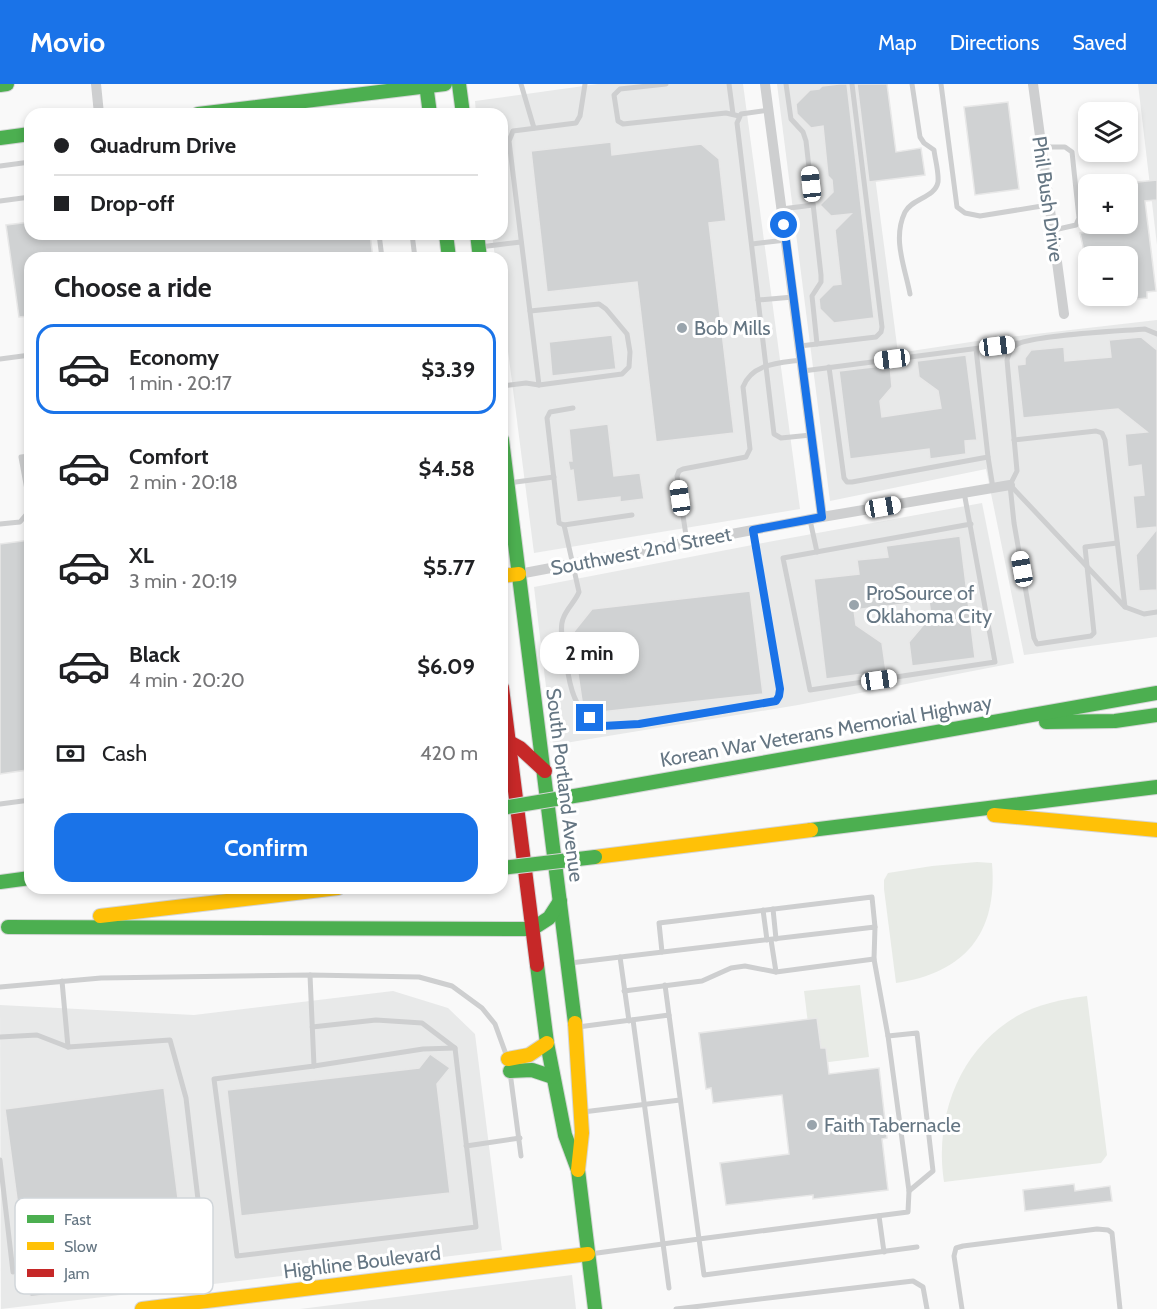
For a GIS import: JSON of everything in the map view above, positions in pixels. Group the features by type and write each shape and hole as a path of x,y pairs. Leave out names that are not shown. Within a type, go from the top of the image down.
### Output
{"main road":[{"path":"0,85 7,84"},
{"path":"289,108 426,85 445,84"},
{"path":"459,84 462,108"},
{"path":"426,85 429,108"},
{"path":"0,138 24,135"},
{"name":"South Portland Avenue","path":"508,483 575,1028 582,1133 578,1170 595,1309"},
{"path":"508,575 519,574"},
{"name":"Korean War Veterans Memorial Highway","path":"508,807 1157,693"},
{"path":"989,722 1115,721 1157,715"},
{"path":"508,744 520,748 545,771"},
{"name":"South Portland Avenue","path":"508,757 547,1043 565,1135 578,1170"},
{"path":"508,867 1157,787"},
{"path":"962,812 1157,830"},
{"path":"0,882 24,879"},
{"path":"4,928 288,894"},
{"path":"4,928 532,929 543,925 554,913 560,901"},
{"path":"509,1065 538,1052 547,1043"},
{"path":"509,1065 537,1069 553,1077"},
{"name":"Highline Boulevard","path":"141,1309 205,1301 250,1299 588,1254"}],"street":[{"path":"96,84 98,108"},
{"path":"765,84 822,517"},
{"name":"Phil Bush Drive","path":"1033,84 1064,314"},
{"name":"Southwest 2nd Street","path":"519,574 822,517 1010,485"}],"lane":[{"path":"521,84 534,128"},
{"path":"539,385 509,141 513,131 576,123 580,116 585,84"},
{"path":"666,84 620,89 614,95 618,121 623,124 726,113 736,115 769,110"},
{"path":"729,84 736,115 774,434 781,438 811,435"},
{"path":"786,84 791,119 805,136 821,275 821,282 812,296 817,344"},
{"path":"800,346 876,337 882,327 852,84"},
{"path":"910,294 899,247 900,226 905,211 911,203 934,191 938,182 934,150 920,137 912,84"},
{"path":"941,84 957,207 965,213 980,216 1048,205"},
{"path":"1041,147 1065,147 1072,152 1079,218 1076,225 1052,231"},
{"path":"0,166 24,163"},
{"path":"0,201 24,198"},
{"path":"782,209 813,205"},
{"path":"752,244 786,240"},
{"path":"478,246 521,242"},
{"path":"758,300 793,297"},
{"path":"508,385 526,383 539,385 622,374 629,367 630,352 627,334 599,304 530,311"},
{"path":"687,542 677,476 679,471 746,456 750,448 743,387 746,381 766,364 829,367 1047,338 1145,329 1157,334"},
{"path":"1018,343 1011,349 1006,360 1017,471 1010,485 1014,523 1034,638 1037,644 1091,636 1094,633 1085,547 1117,543"},
{"path":"976,348 993,488"},
{"path":"0,359 24,356"},
{"path":"829,367 844,478 847,482 988,457"},
{"path":"573,408 550,412 547,418 560,523 564,525 579,592 564,616 562,629 571,690 579,709 590,718 603,726 622,725 776,701 780,689 753,530"},
{"path":"1014,440 1096,431 1102,433 1105,440 1125,607"},
{"path":"24,457 21,457 24,474"},
{"path":"508,483 554,477"},
{"path":"1010,485 1125,607 1144,614 1157,612"},
{"path":"964,492 971,524 995,662 810,690 783,558 971,524"},
{"path":"564,525 632,515"},
{"path":"0,524 20,522 24,516"},
{"path":"810,520 817,552"},
{"path":"0,804 24,801"},
{"path":"588,1254 908,1212 909,1191 888,1036 874,959 872,897 659,923 662,952"},
{"path":"773,909 772,939 776,972"},
{"path":"763,910 772,939"},
{"path":"568,964 874,927"},
{"path":"620,957 645,1105 669,1288"},
{"path":"624,991 702,981 731,968 745,966 776,972 874,959"},
{"path":"310,975 314,1066"},
{"path":"0,987 101,978 310,975 419,977 452,986 482,1008 495,1024 509,1065 522,1156"},
{"path":"62,981 68,1047"},
{"path":"665,985 704,1275 917,1247"},
{"path":"575,1028 669,1015"},
{"path":"312,1027 376,1020 422,1023 454,1048 476,1227 237,1256 214,1079 423,1049 454,1048"},
{"path":"888,1036 917,1033 933,1171 909,1191"},
{"path":"0,1037 37,1035 68,1047 170,1040 186,1098 198,1198"},
{"path":"581,1113 680,1100"},
{"path":"466,1146 520,1138"},
{"path":"0,1160 13,1272"},
{"path":"879,1216 884,1252"},
{"path":"962,1309 954,1256 956,1248 1096,1229 1108,1230 1112,1233 1120,1309"},
{"path":"676,1309 913,1281 923,1287 927,1309"},
{"path":"204,1294 205,1301"}],"shaded area":[{"path":"598,84 743,84 800,509 534,553 508,351 508,252 494,252 493,240 508,240 508,108 476,108 475,101"},
{"path":"777,84 863,84 898,353 984,340 1157,320 1157,637 1024,655 986,469 830,501"},
{"path":"1138,84 1157,84 1157,245"},
{"path":"982,503 1014,663 798,705 553,745 534,587"},
{"path":"977,862 992,863 992,888 989,910 982,930 972,946 941,970 920,978 896,983 884,889 884,880 888,873"},
{"path":"860,985 869,1057 813,1064 804,991"},
{"path":"393,991 448,1008 475,1034 502,1250 213,1284 213,1198 15,1198 15,1294 128,1294 1,1309 0,1005 194,1015"},
{"path":"1087,996 1107,1155 1101,1163 944,1182 943,1133 947,1110 966,1066 980,1047 997,1030 1033,1008"},
{"path":"572,1275 576,1309 300,1309"}],"building":[{"path":"847,84 874,318 834,323 820,309 819,299 833,285 841,284 835,230 851,214 831,216 820,205 833,192 832,180 828,176 823,126 811,128 797,114 796,104 810,90"},
{"path":"857,84 887,84 896,152 921,148 925,175 869,182"},
{"path":"1008,102 1019,189 975,195 964,107"},
{"name":"Bob Mills","path":"611,142 612,155 701,144 719,159 726,221 709,223 734,433 656,442 637,282 547,292 531,151"},
{"path":"1157,180 1157,200 1145,201 1156,291 1147,292 1147,298 1138,299 1138,246 1083,246 1080,234 1138,234 1138,182"},
{"path":"24,223 24,240 371,240 372,252 24,252 24,317 19,317 6,225"},
{"path":"612,335 616,369 552,376 549,342"},
{"path":"1141,337 1157,350 1157,527 1136,529 1133,496 1144,495 1141,465 1128,467 1125,434 1147,432 1118,409 1023,418 1017,365 1025,364 1025,358 1031,350 1064,347 1065,361 1111,357 1109,340"},
{"path":"966,355 977,440 965,441 966,454 930,459 929,449 850,459 839,371 890,365 892,387 880,401 882,417 941,408 938,391 919,377 917,361"},
{"path":"608,424 614,476 640,473 644,499 620,502 620,497 577,502 573,470 570,471 568,461 572,461 569,429"},
{"path":"1157,529 1157,590 1139,591 1136,555"},
{"name":"ProSource of Oklahoma City","path":"960,536 975,658 912,666 909,642 931,616 929,601 854,610 856,625 882,643 886,671 826,679 814,579 859,574 857,560 888,557 886,546"},
{"path":"24,541 24,770 0,774 0,544"},
{"path":"750,591 763,694 601,712 585,706 582,701 572,634 592,609"},
{"name":"Faith Tabernacle","path":"817,1018 821,1048 826,1048 829,1074 879,1068 887,1138 882,1139 888,1190 813,1199 813,1195 726,1205 720,1163 789,1154 782,1095 713,1103 711,1088 706,1089 699,1033"},
{"path":"430,1054 450,1068 437,1084 450,1193 241,1216 227,1090 419,1068"},
{"path":"164,1088 178,1198 17,1198 5,1109"},
{"path":"1074,1184 1075,1191 1110,1186 1112,1201 1025,1211 1023,1190"},
{"path":"30,1294 54,1294 30,1297"}],"traffic: fast":[{"path":"0,85 7,84"},
{"path":"426,84 429,108"},
{"path":"247,108 445,84"},
{"path":"459,84 462,108"},
{"path":"0,138 24,135"},
{"path":"447,240 448,252"},
{"path":"478,240 479,252"},
{"path":"508,488 575,1023"},
{"path":"586,794 1157,693"},
{"path":"1046,722 1115,721 1157,715"},
{"path":"811,830 1157,787"},
{"path":"508,807 586,794"},
{"path":"508,867 595,857"},
{"path":"0,882 24,879"},
{"path":"8,927 532,929 549,918 560,901"},
{"path":"537,965 547,1043 565,1135 578,1170 595,1309"},
{"path":"510,1071 532,1070 553,1077"}],"traffic: slow":[{"path":"508,575 519,574"},
{"path":"994,815 1157,830"},
{"path":"595,857 811,830"},
{"path":"100,916 287,894"},
{"path":"575,1023 582,1133 578,1170"},
{"path":"508,1059 529,1055 547,1043"},
{"path":"142,1309 588,1254"}],"traffic: jam":[{"path":"508,735 537,965"},
{"path":"508,742 520,748 545,771"}],"place":[{"name":"Bob Mills","path":"682,328"},
{"name":"ProSource of Oklahoma City","path":"854,605"},
{"name":"Faith Tabernacle","path":"812,1125"}],"route":[{"path":"590,718 603,726 639,724 752,706 776,701 779,696 780,689 753,530 822,517 784,225"}]}
